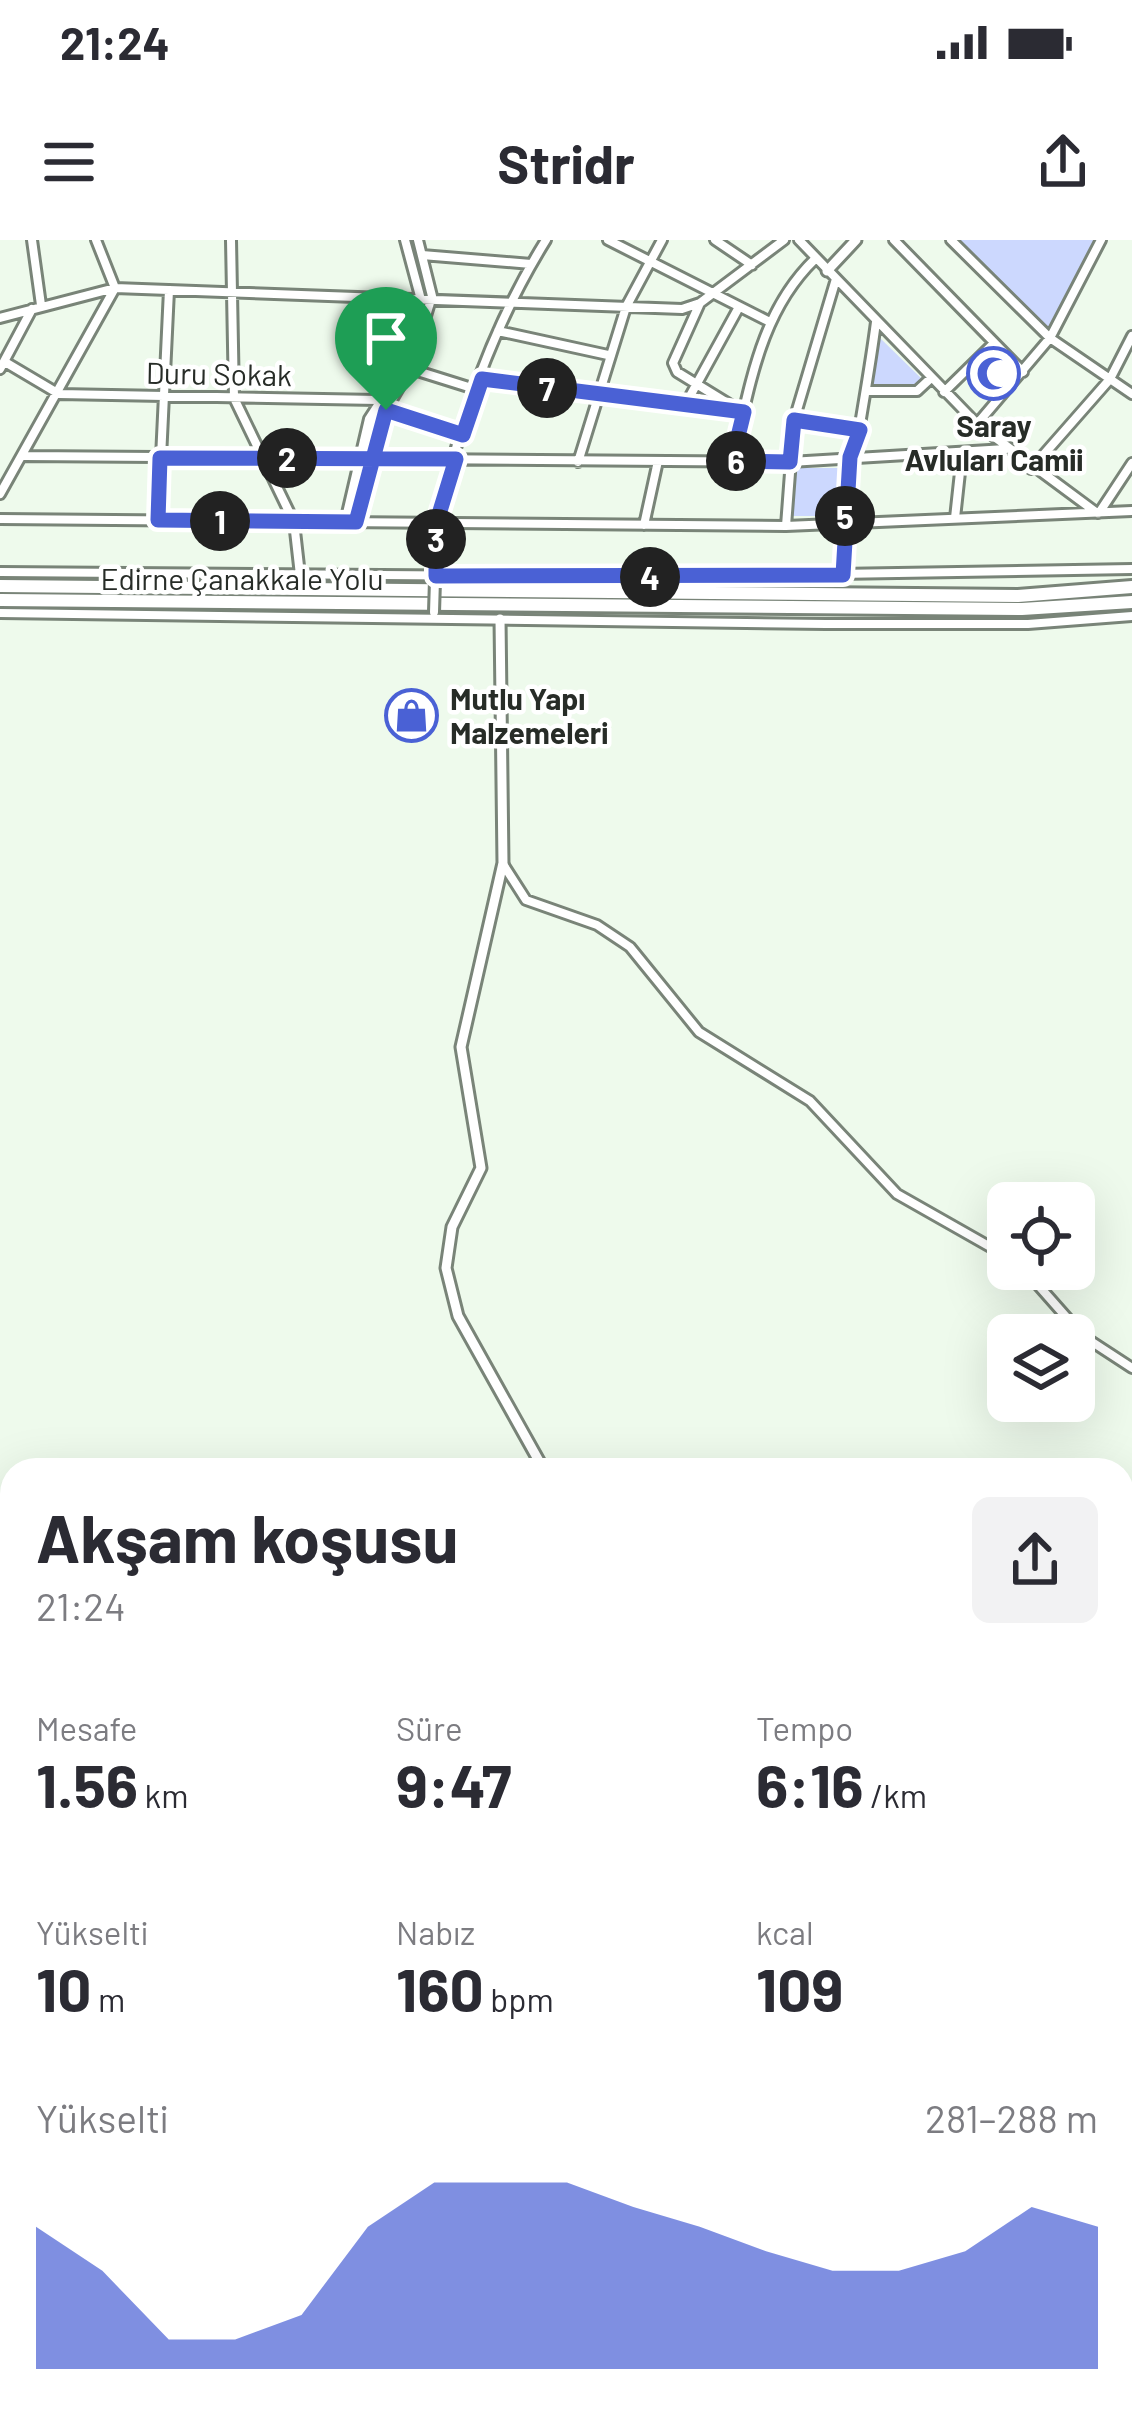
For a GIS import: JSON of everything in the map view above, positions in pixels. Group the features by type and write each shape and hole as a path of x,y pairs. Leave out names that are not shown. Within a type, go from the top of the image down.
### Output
{"highway":[{"path":"0,586 435,582 1018,596 1132,587"},
{"name":"Edirne Çanakkale Yolu","path":"0,600 63,607 416,611 558,604 1022,609 1132,602"}],"street":[{"path":"32,240 37,307 2,365 58,394"},
{"path":"95,240 115,288"},
{"path":"231,240 234,398 294,522 300,575"},
{"path":"351,522 360,459 378,400 400,366 420,296 405,240"},
{"path":"351,522 386,410 410,369 432,296 418,240"},
{"path":"434,612 436,524 510,300 546,240"},
{"path":"608,240 768,321"},
{"path":"578,462 626,307 662,240"},
{"path":"715,240 752,265"},
{"path":"0,318 115,288 432,296 682,309 715,293 784,240"},
{"path":"799,240 977,424 1031,469 1098,514"},
{"path":"787,526 794,420 831,275 856,240"},
{"path":"894,240 1023,372"},
{"path":"952,240 1050,338 1132,394"},
{"path":"977,424 1050,338 1101,240"},
{"path":"422,255 531,264"},
{"path":"732,461 768,321 785,292 815,259"},
{"path":"0,494 115,288"},
{"path":"158,520 169,290"},
{"path":"700,303 673,365 744,412"},
{"path":"684,407 739,307"},
{"path":"843,575 850,457 860,430 876,320"},
{"path":"499,331 609,356"},
{"path":"1031,469 1110,379 1132,337"},
{"path":"944,392 994,343"},
{"path":"400,366 478,390"},
{"path":"867,391 917,391 932,378"},
{"path":"482,379 744,412"},
{"name":"Duru Sokak","path":"58,394 378,400"},
{"path":"378,400 386,410 463,435"},
{"path":"794,420 860,430"},
{"path":"25,456 790,462 1006,449"},
{"path":"956,518 962,454"},
{"path":"644,525 658,461"},
{"path":"1098,514 1132,464"},
{"path":"0,519 787,526 1132,511"},
{"path":"0,572 300,575 435,582 1132,569"},
{"path":"544,619 558,604"},
{"path":"611,620 624,605"},
{"path":"0,613 63,607"},
{"path":"416,611 500,619 1007,624 1132,616"},
{"path":"500,619 503,863 461,1046 481,1168 452,1227 446,1268 458,1316 537,1458"},
{"path":"503,863 526,900 597,925 630,946 699,1032 810,1101 897,1194 987,1245"},
{"path":"1042,1290 1083,1336 1132,1368"}],"shaded area":[{"path":"957,240 1096,240 1053,328 1045,328"},
{"path":"880,338 923,380 915,385 872,385"},
{"path":"794,468 842,468 838,516 791,516"}],"place":[{"name":"Saray Avluları Camii","path":"994,373"},
{"name":"Mutlu Yapı Malzemeleri","path":"411,715"}],"route":[{"path":"386,410 372,459 356,522 158,520 160,458 263,458 372,459 456,459 436,524 436,576 843,575 850,457 860,430 794,420 790,462 732,461 744,412 482,379 463,435 386,410"}]}
